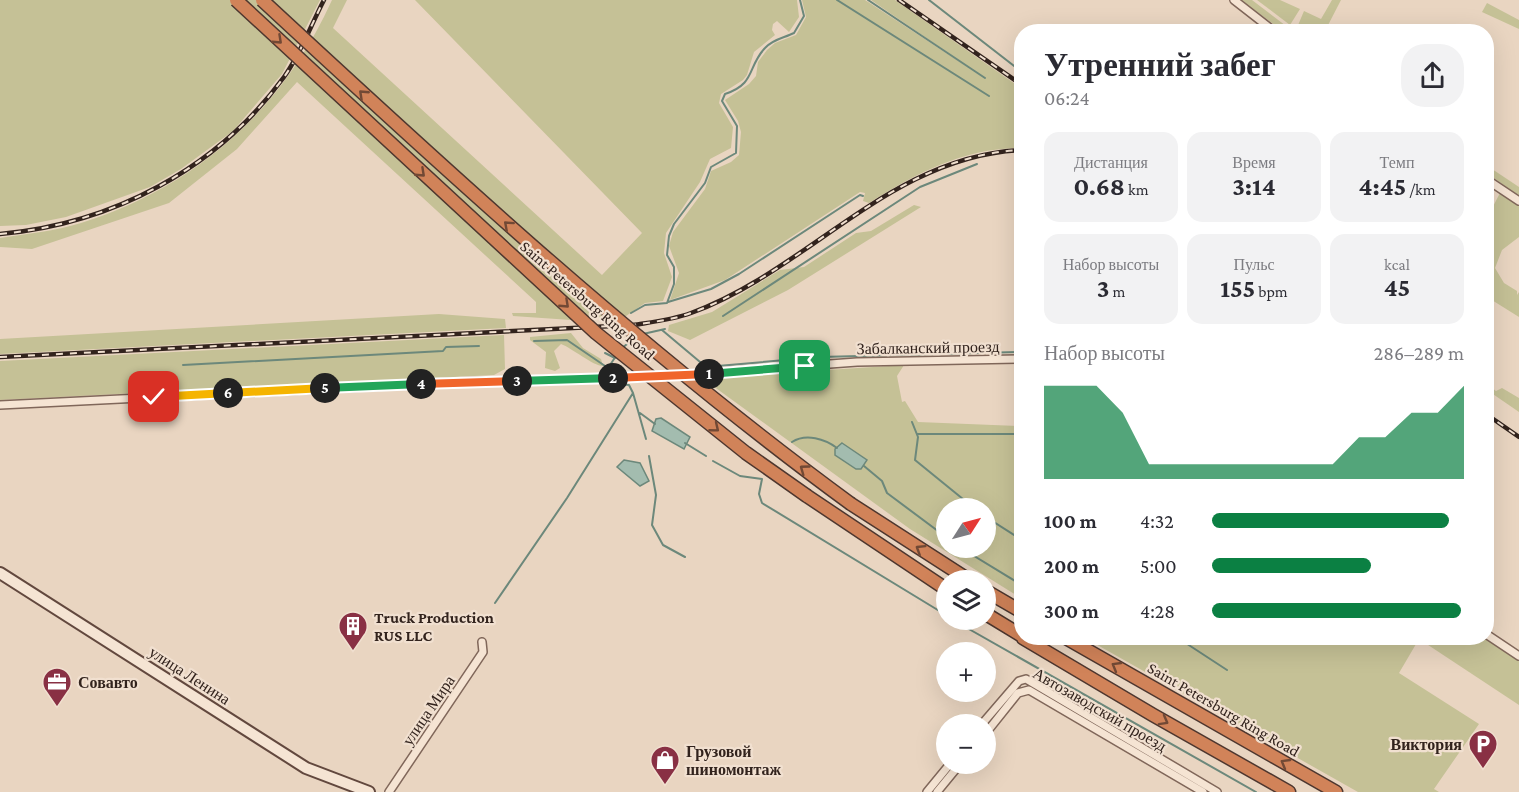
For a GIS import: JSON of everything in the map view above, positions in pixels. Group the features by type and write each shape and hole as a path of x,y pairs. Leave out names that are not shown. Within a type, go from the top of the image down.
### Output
{"highway":[{"name":"Saint Petersburg Ring Road","path":"236,0 596,333 746,453 839,520 936,583"},
{"name":"Saint Petersburg Ring Road","path":"262,0 409,136 609,315 750,430 851,504 953,570"},
{"path":"996,597 1014,607"},
{"path":"996,620 1014,632"},
{"path":"1035,645 1289,792"},
{"name":"Saint Petersburg Ring Road","path":"1078,645 1336,792"}],"street":[{"path":"1234,0 1265,24"},
{"path":"1494,184 1519,201"},
{"name":"Забалканский проезд","path":"0,405 462,382 656,377 857,362 1014,359"},
{"name":"улица Ленина","path":"0,573 306,768 369,792"},
{"path":"1494,639 1519,656"},
{"name":"улица Мира","path":"388,792 483,652 482,642"},
{"name":"Автозаводский проезд","path":"991,714 1019,681 1026,679 1217,792"},
{"name":"Автозаводский проезд","path":"996,720 1018,693 1029,690 1203,792"},
{"path":"927,792 942,774"},
{"path":"937,792 952,774"}],"shaded area":[{"path":"0,0 320,0 282,74 233,131 181,169 150,187 66,217 26,225 0,226"},
{"path":"332,0 347,0 333,28 602,275 642,233 415,0 797,0 799,17 789,32 777,21 773,24 772,30 775,35 754,52 747,75 721,94 719,103 733,127 731,148 710,159 700,182 666,233 664,253 672,277 663,301 645,303 626,316 571,320 513,316 512,313 536,313 536,302 297,82 237,149 169,203 32,249 0,247 0,238 71,226 123,208 198,166 231,139 261,109 288,76 312,40"},
{"path":"802,0 865,0 986,79 871,0 895,0 1014,83 1014,148 980,152 942,164 923,172 869,203 863,201 865,193 860,192 725,280 670,300 679,273 669,246 673,232 705,189 711,171 731,162 739,155 741,132 738,121 725,100 749,84 756,76 758,62 767,50 775,43 796,35 806,17"},
{"path":"1241,0 1252,0 1283,24 1274,24"},
{"path":"1257,0 1280,0 1300,9 1289,24"},
{"path":"1332,0 1341,0 1329,24 1299,24 1304,11 1321,19"},
{"path":"1487,3 1519,20 1519,29 1482,12"},
{"path":"1494,170 1519,187 1519,196 1494,178"},
{"path":"1500,193 1519,206 1519,237 1502,250 1495,268 1504,283 1517,291 1517,295 1519,292 1519,317 1494,301 1494,205"},
{"path":"914,205 921,207 788,290 690,340 668,331 669,325 712,312 780,270 804,267 856,233 871,231"},
{"path":"439,314 505,319 506,328 0,354 0,339"},
{"path":"571,333 583,348 601,359 603,366 561,344 554,351 560,368 555,371 545,368 546,352 530,340 530,337"},
{"path":"504,335 505,369 494,375 0,400 0,361"},
{"path":"904,365 897,376 902,402 905,401 918,422 1014,426 1014,594 996,582 996,570 976,570 957,558 996,558 996,498 936,498 936,545 910,529 702,378"},
{"path":"1502,388 1519,398 1519,412 1494,395 1494,389 1496,391"},
{"path":"661,418 690,437 684,449 652,431 656,419"},
{"path":"842,443 867,460 861,469 856,469 835,455 835,449"},
{"path":"624,460 640,463 649,481 640,486 617,467"},
{"path":"1494,644 1519,660 1519,705 1428,645"},
{"path":"1097,645 1415,645 1399,673 1479,724 1434,789 1439,792 1358,792"}],"waterway":[{"path":"631,313 645,305 667,303 674,284 674,267 667,255 669,236 674,224 705,183 711,167 736,153 737,126 722,101 725,94 735,90 747,80 759,55 768,45 794,33 804,16 800,0"},
{"path":"837,0 989,96"},
{"path":"868,0 985,78"},
{"path":"929,0 1014,66"},
{"path":"723,316 920,187 977,164"},
{"path":"668,302 711,289 739,274 860,195 863,196"},
{"path":"643,334 665,329"},
{"path":"662,330 706,367 820,357 1014,352"},
{"path":"621,349 633,339"},
{"path":"534,341 567,340 608,368 616,356"},
{"path":"183,365 443,351 446,347 479,346"},
{"path":"605,353 615,358"},
{"path":"609,384 610,388 620,384 629,385 633,393"},
{"path":"495,603 567,498 633,393 646,439"},
{"path":"640,413 655,424"},
{"path":"912,422 918,437 915,460 962,498"},
{"path":"917,434 1014,434"},
{"path":"792,442 797,439 815,438 837,448"},
{"path":"685,443 706,456"},
{"path":"649,456 656,495 652,525 663,545 685,557"},
{"path":"713,461 740,476 762,479 759,494 762,503 936,609"},
{"path":"864,466 882,481 887,493 936,530"},
{"path":"996,523 1014,535"},
{"path":"977,558 1014,580"},
{"path":"971,630 1256,792"},
{"path":"1189,645 1227,670"}],"railway":[{"path":"0,234 42,228 82,218 121,204 159,186 194,164 227,139 257,110 284,77 324,0"},
{"path":"899,0 1014,79"},
{"path":"0,357 633,325 669,319 691,313 733,294 773,271 891,193 932,172 975,157 1014,151"},
{"path":"1494,420 1519,437"}],"place":[{"name":"Truck Production RUS LLC","path":"353,652"},
{"name":"Совавто","path":"57,708"},
{"name":"Виктория","path":"1483,770"},
{"name":"Грузовой шиномонтаж","path":"665,786"}],"route":[{"path":"154,397 462,382 656,377 805,366"}]}
